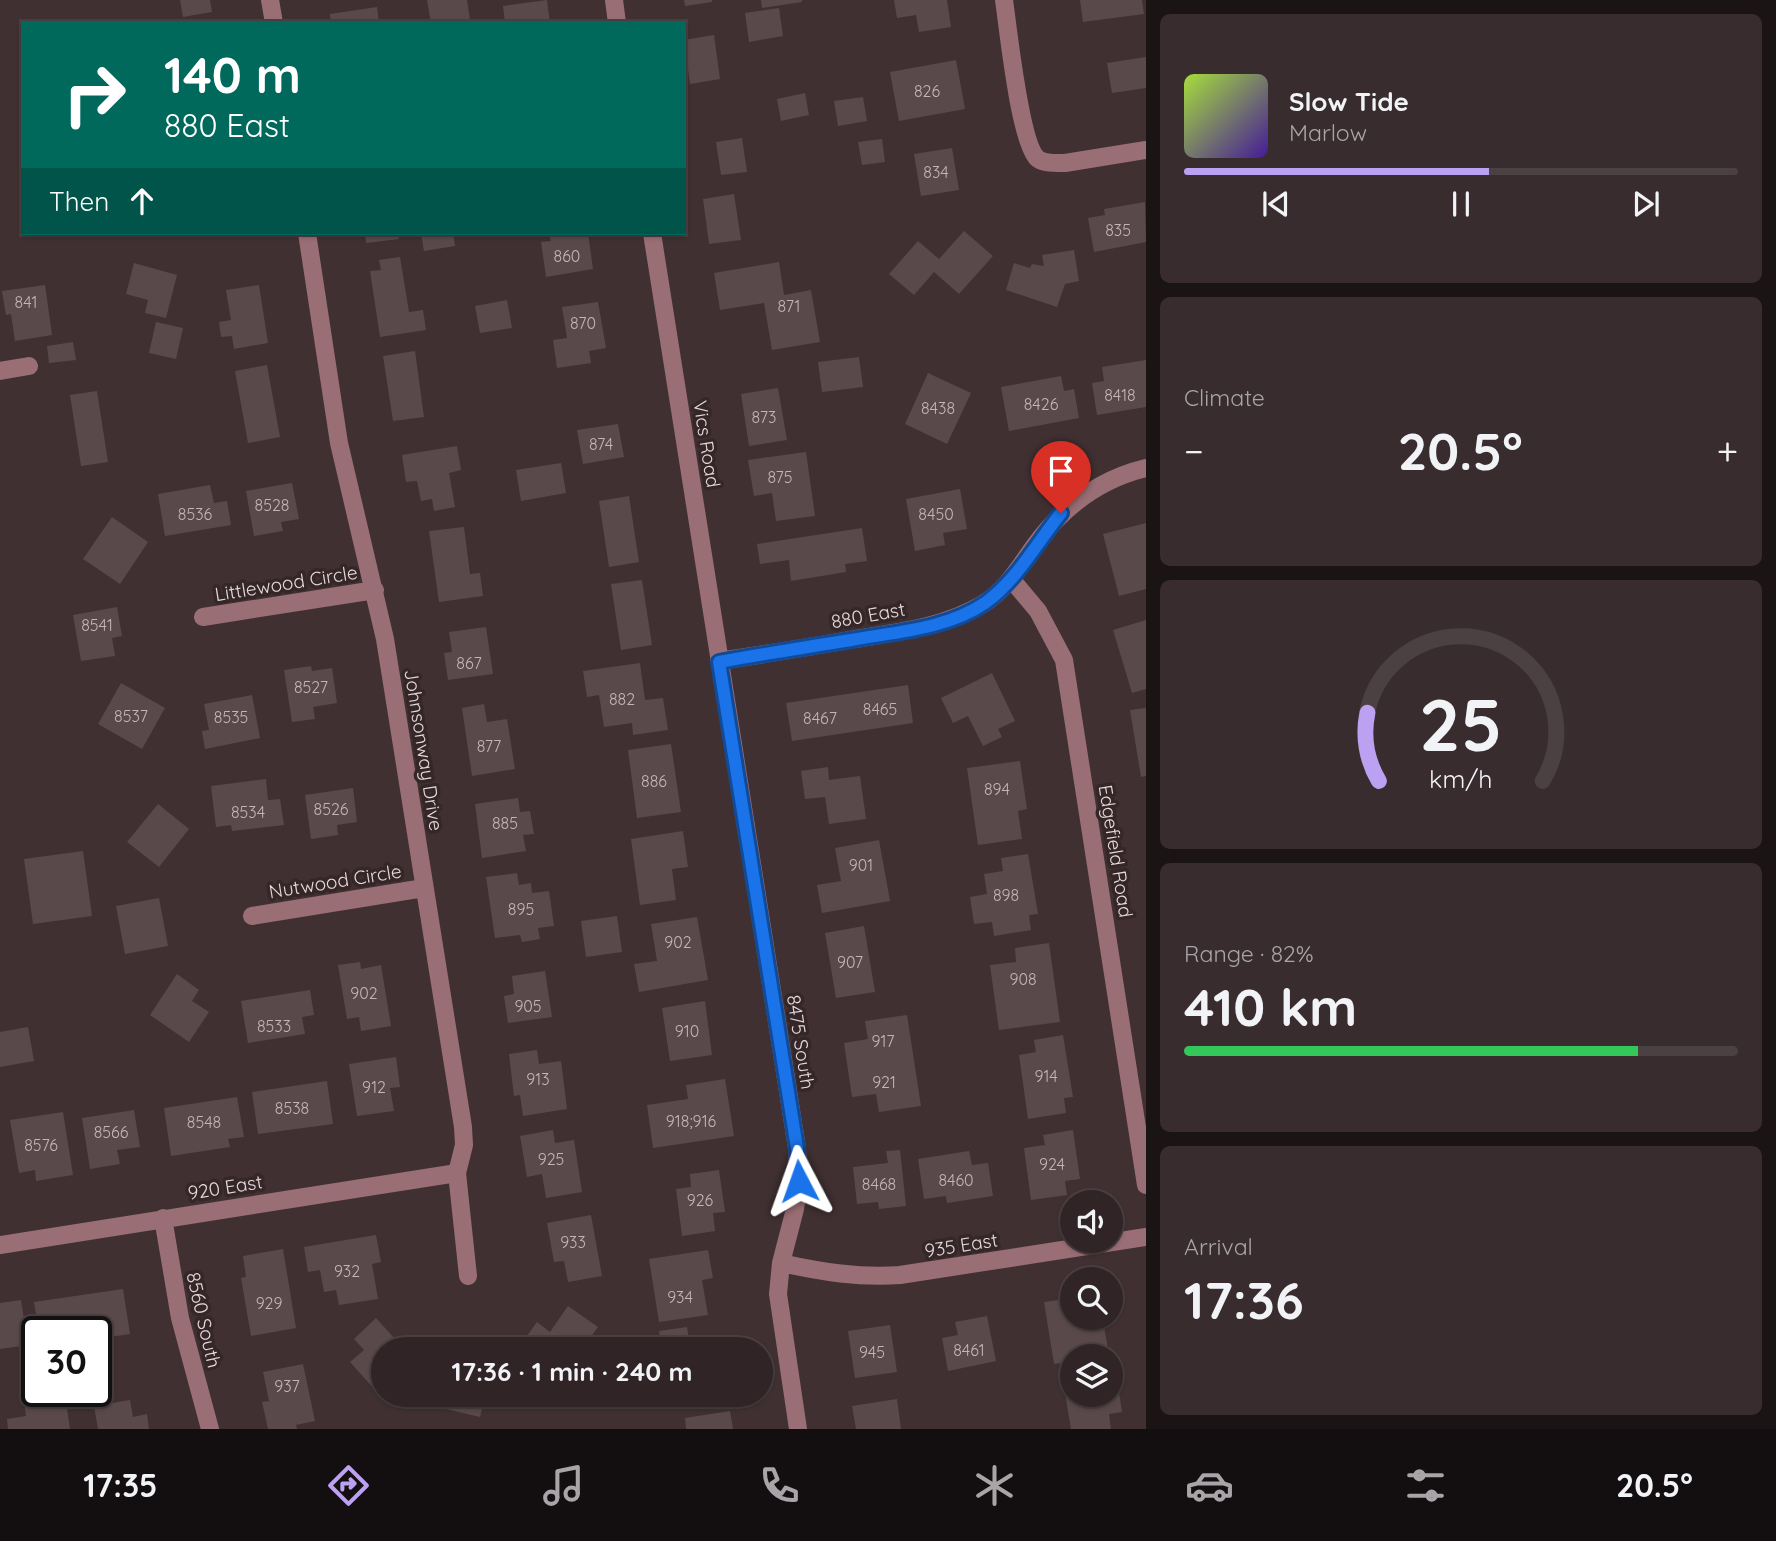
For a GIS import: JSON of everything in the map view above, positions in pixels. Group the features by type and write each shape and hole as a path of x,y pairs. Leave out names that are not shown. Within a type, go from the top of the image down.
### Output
{"street":[{"path":"270,0 274,21"},
{"path":"614,0 617,21"},
{"path":"1004,0 1024,128 1038,159 1065,163 1146,150"},
{"name":"Johnsonway Drive","path":"307,235 339,443 385,639 463,1127 464,1145 457,1173 468,1276"},
{"name":"Vics Road","path":"652,235 719,662"},
{"path":"0,371 29,366"},
{"name":"880 East","path":"719,662 892,633 949,620 984,604 1012,580 1061,513 1093,489 1129,472 1146,468"},
{"name":"Edgefield Road","path":"1012,580 1038,611 1064,660 1146,1185"},
{"name":"Littlewood Circle","path":"203,617 375,590"},
{"name":"8475 South","path":"719,662 797,1148 798,1190 778,1294 797,1429"},
{"name":"Nutwood Circle","path":"253,916 424,888"},
{"name":"920 East","path":"0,1245 457,1173"},
{"name":"8560 South","path":"163,1218 180,1318 210,1429"},
{"name":"935 East","path":"782,1263 829,1273 866,1277 900,1276 1146,1237"}],"building":[{"path":"180,0 210,0 212,12 183,17"},
{"path":"427,0 467,0 470,20 431,21"},
{"path":"547,0 550,21 505,21 503,6"},
{"path":"684,0 712,0 712,2 685,6"},
{"path":"761,0 802,0 802,2 762,8"},
{"path":"894,0 947,0 951,27 919,32 916,15 897,18"},
{"path":"1080,0 1142,0 1144,14 1083,22"},
{"path":"377,7 379,21 331,21 330,14"},
{"path":"779,8 783,36 749,42 745,13"},
{"path":"714,35 720,79 690,84 686,40"},
{"path":"1146,57 1146,88 1112,93 1107,63"},
{"path":"956,60 965,109 899,121 890,72"},
{"path":"805,93 809,115 781,121 777,99"},
{"path":"863,97 867,121 838,126 834,101"},
{"path":"742,138 747,172 721,175 716,142"},
{"path":"882,139 885,162 862,165 858,142"},
{"path":"952,148 959,190 921,196 914,154"},
{"path":"734,194 741,240 709,244 703,199"},
{"path":"1145,202 1146,242 1094,252 1088,218 1105,215 1104,209"},
{"path":"964,231 993,256 959,294 934,272 914,295 889,274 918,241 939,259"},
{"path":"365,235 398,235 399,239 366,243"},
{"path":"421,235 453,235 455,246 424,251"},
{"path":"550,235 588,235 593,269 546,277 541,242 551,241"},
{"path":"1074,250 1079,281 1065,284 1057,307 1006,290 1014,263 1030,268 1032,264 1044,266 1042,255"},
{"path":"400,257 409,312 423,310 426,330 380,337 370,271 381,270 379,260"},
{"path":"779,262 784,295 811,290 820,342 772,350 764,303 720,310 714,273"},
{"path":"134,263 177,275 166,318 145,313 148,300 126,294"},
{"path":"45,285 52,335 15,341 11,314 6,315 2,291"},
{"path":"259,285 268,343 234,349 232,336 221,337 219,322 231,320 226,290"},
{"path":"507,300 512,328 480,333 475,306"},
{"path":"598,302 606,348 589,351 591,363 557,368 553,340 567,338 562,307"},
{"path":"156,322 183,328 176,359 149,353"},
{"path":"73,342 76,360 49,363 47,346"},
{"path":"415,351 424,417 393,421 383,356"},
{"path":"859,357 863,387 822,392 818,362"},
{"path":"1146,360 1146,407 1097,415 1092,383 1104,381 1102,367"},
{"path":"267,365 280,437 248,443 235,371"},
{"path":"928,373 971,393 947,444 905,424"},
{"path":"1061,376 1064,391 1074,389 1079,418 1009,431 1001,387"},
{"path":"778,388 787,440 749,446 741,394"},
{"path":"97,391 108,462 81,466 70,395"},
{"path":"618,424 624,457 583,464 577,430"},
{"path":"457,446 461,470 449,473 455,507 434,511 432,499 421,501 417,481 406,482 402,455"},
{"path":"806,452 815,516 776,521 772,493 754,496 748,460"},
{"path":"561,463 566,493 521,501 516,470"},
{"path":"292,483 299,519 281,522 283,531 254,536 246,491"},
{"path":"210,485 214,503 227,501 231,525 165,536 158,494"},
{"path":"960,489 967,529 943,533 945,545 915,551 906,499"},
{"path":"629,496 639,562 609,567 599,501"},
{"path":"112,517 148,542 120,584 83,559"},
{"path":"1146,523 1146,589 1119,596 1103,534"},
{"path":"464,527 470,574 480,573 483,596 439,602 429,531"},
{"path":"862,528 867,561 845,564 846,572 791,581 789,560 760,564 757,544"},
{"path":"642,580 652,645 621,650 611,584"},
{"path":"117,607 122,636 112,638 115,656 81,661 73,615"},
{"path":"1146,620 1146,689 1132,693 1113,630"},
{"path":"486,627 493,674 448,680 444,653 452,652 449,632"},
{"path":"640,663 645,700 663,698 668,730 633,735 632,723 604,727 599,695 587,697 583,671"},
{"path":"311,666 312,671 332,668 337,703 313,707 315,719 292,722 284,670"},
{"path":"992,673 1015,721 998,729 1002,737 983,746 968,716 953,723 941,698"},
{"path":"121,683 165,708 142,749 98,724"},
{"path":"908,685 913,723 792,741 786,703"},
{"path":"252,695 260,738 205,749 202,731 209,730 204,704"},
{"path":"484,704 487,722 507,719 515,769 472,776 462,708"},
{"path":"1146,708 1146,776 1141,777 1130,710"},
{"path":"671,744 681,812 637,818 628,750"},
{"path":"1020,761 1027,809 1018,811 1022,839 978,845 967,768"},
{"path":"828,767 829,780 860,776 866,819 829,824 825,797 805,799 801,771"},
{"path":"266,779 268,800 280,799 284,825 232,831 231,825 216,827 211,786"},
{"path":"353,788 357,822 337,825 338,835 311,839 305,795"},
{"path":"518,798 520,812 530,811 534,834 523,835 526,851 482,858 475,804"},
{"path":"158,804 189,829 159,867 127,842"},
{"path":"683,831 688,867 672,869 676,900 640,905 631,839"},
{"path":"879,840 890,901 822,913 817,885 841,881 835,848"},
{"path":"83,851 92,916 33,924 24,859"},
{"path":"1028,854 1038,914 1029,915 1031,930 994,936 992,922 974,924 970,897 987,894 984,874 1003,871 1001,858"},
{"path":"517,873 519,885 531,883 532,893 549,891 554,926 538,928 540,939 522,942 520,935 495,938 486,877"},
{"path":"159,898 168,946 125,954 116,906"},
{"path":"617,916 622,952 586,957 581,921"},
{"path":"697,917 708,980 639,992 634,964 657,961 651,924"},
{"path":"864,926 875,992 836,998 825,933"},
{"path":"1049,943 1060,1022 999,1030 990,965 1016,962 1015,948"},
{"path":"360,962 361,969 381,965 391,1026 361,1031 359,1017 347,1019 338,965"},
{"path":"545,971 552,1017 508,1023 504,996 514,994 512,976"},
{"path":"177,974 199,990 192,1001 209,1012 189,1042 150,1015"},
{"path":"310,990 314,1015 302,1017 305,1034 248,1043 241,1001"},
{"path":"705,1001 712,1055 670,1061 662,1008"},
{"path":"907,1015 921,1106 879,1112 876,1094 852,1097 844,1043 868,1039 865,1021"},
{"path":"28,1027 34,1061 0,1067 0,1032"},
{"path":"1063,1035 1073,1097 1064,1098 1066,1113 1028,1119 1019,1055 1036,1052 1034,1040"},
{"path":"537,1050 539,1064 561,1061 567,1109 523,1116 520,1095 514,1096 509,1054"},
{"path":"396,1057 400,1087 390,1088 394,1111 357,1116 349,1064"},
{"path":"725,1079 734,1136 653,1148 647,1105 688,1099 686,1085"},
{"path":"327,1081 333,1124 258,1134 252,1092"},
{"path":"237,1097 244,1137 228,1139 230,1147 171,1156 164,1108"},
{"path":"134,1110 140,1147 117,1150 120,1164 90,1169 82,1118"},
{"path":"63,1112 73,1175 36,1181 35,1170 19,1173 10,1120"},
{"path":"553,1130 555,1143 574,1140 582,1192 546,1198 542,1174 527,1177 520,1136"},
{"path":"1073,1130 1080,1179 1065,1181 1066,1190 1060,1190 1060,1196 1031,1200 1024,1148 1045,1145 1043,1135"},
{"path":"900,1150 906,1206 879,1209 878,1202 857,1204 853,1167 888,1163 886,1151"},
{"path":"969,1151 972,1165 988,1163 993,1196 947,1203 946,1196 924,1199 918,1159"},
{"path":"719,1170 725,1212 713,1213 715,1231 682,1236 676,1189 691,1187 690,1174"},
{"path":"591,1215 602,1276 568,1282 564,1261 554,1262 547,1223"},
{"path":"376,1235 381,1262 372,1264 378,1299 339,1305 336,1290 324,1292 320,1270 308,1272 304,1247"},
{"path":"283,1249 296,1328 251,1336 241,1278 246,1277 243,1256"},
{"path":"708,1250 713,1278 702,1280 708,1315 659,1322 649,1259"},
{"path":"123,1289 130,1334 112,1337 112,1316 36,1316 34,1302"},
{"path":"21,1300 23,1316 21,1316 21,1346 0,1349 0,1303"},
{"path":"1060,1300 1060,1330 1105,1330 1107,1344 1060,1344 1060,1363 1054,1364 1044,1302"},
{"path":"568,1306 598,1327 591,1337 526,1337 537,1322 550,1332"},
{"path":"987,1316 996,1361 948,1371 942,1338 958,1335 955,1322"},
{"path":"376,1318 393,1337 371,1337 371,1386 350,1362 364,1350 354,1339"},
{"path":"890,1325 897,1372 855,1378 848,1331"},
{"path":"687,1327 689,1337 660,1337 659,1331"},
{"path":"303,1364 315,1421 296,1425 297,1429 268,1429 262,1402 269,1401 263,1372"},
{"path":"897,1399 901,1429 856,1429 852,1406"},
{"path":"130,1400 133,1417 147,1414 149,1429 98,1429 94,1407 112,1407 112,1403"},
{"path":"25,1407 67,1407 70,1429 8,1429 7,1419 26,1416"},
{"path":"438,1407 482,1407 480,1417"},
{"path":"1067,1407 1121,1407 1122,1412 1109,1414 1111,1429 1071,1429"},
{"path":"730,1411 733,1429 686,1429 685,1418"}],"route":[{"path":"799,1181 797,1148 719,662 906,630 949,620 984,604 1012,580 1061,513"}]}
